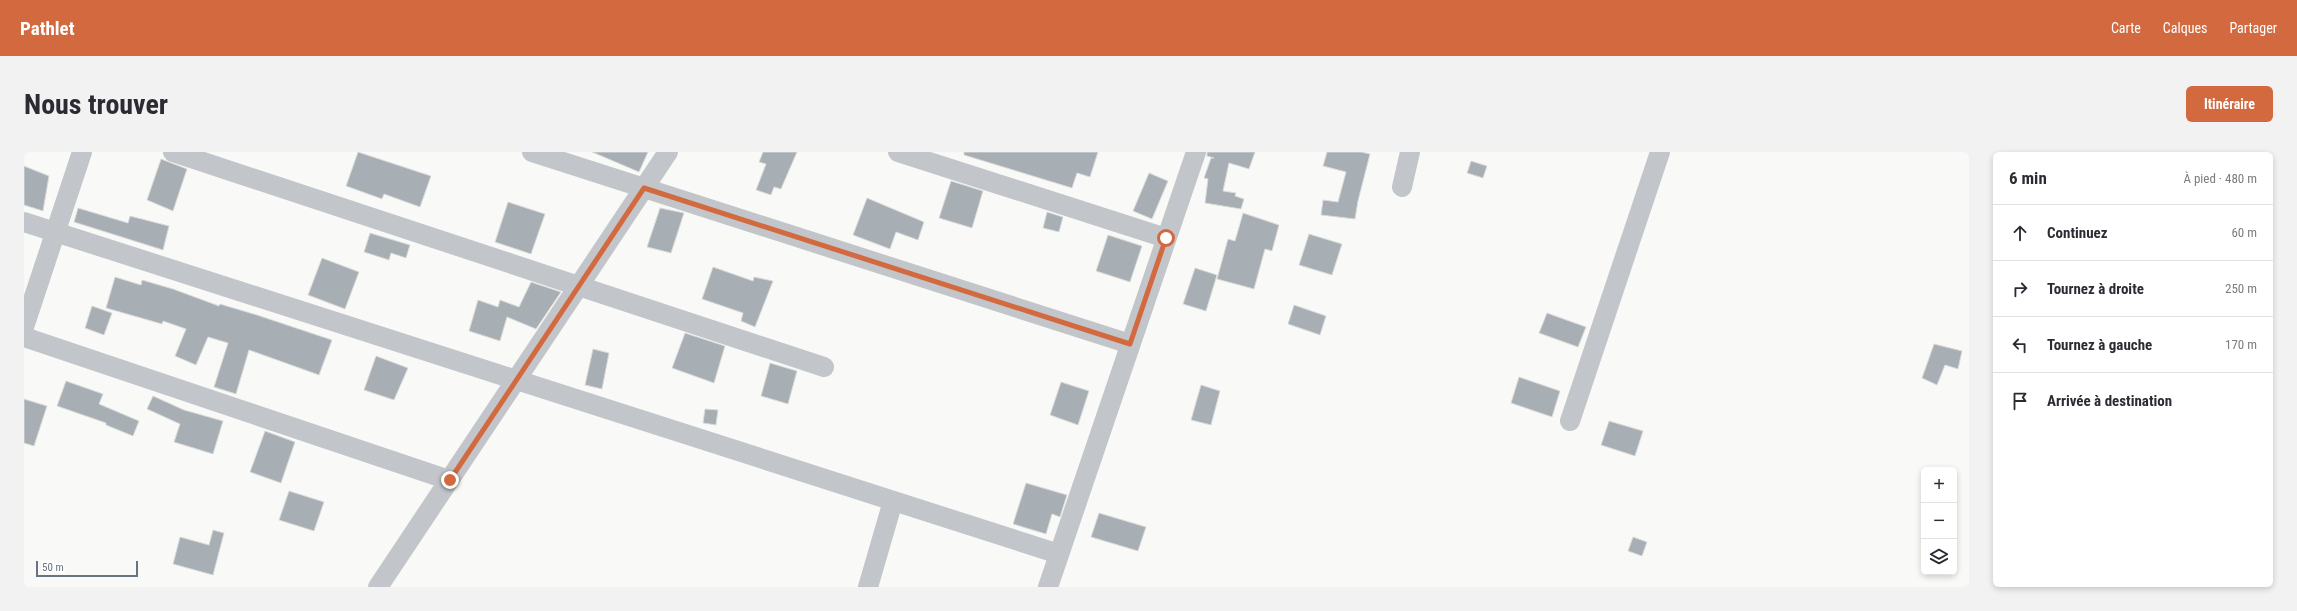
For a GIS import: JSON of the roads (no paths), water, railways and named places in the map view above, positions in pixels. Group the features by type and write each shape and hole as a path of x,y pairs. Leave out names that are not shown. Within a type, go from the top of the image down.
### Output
{"street":[{"path":"24,327 82,152"},
{"path":"173,152 824,367"},
{"path":"532,152 1130,344"},
{"path":"378,587 668,152"},
{"path":"898,152 1166,238"},
{"path":"1048,587 1196,152"},
{"path":"1402,187 1410,152"},
{"path":"1570,421 1660,152"},
{"path":"24,222 1059,554"},
{"path":"24,337 450,480"},
{"path":"868,587 893,501"}]}
